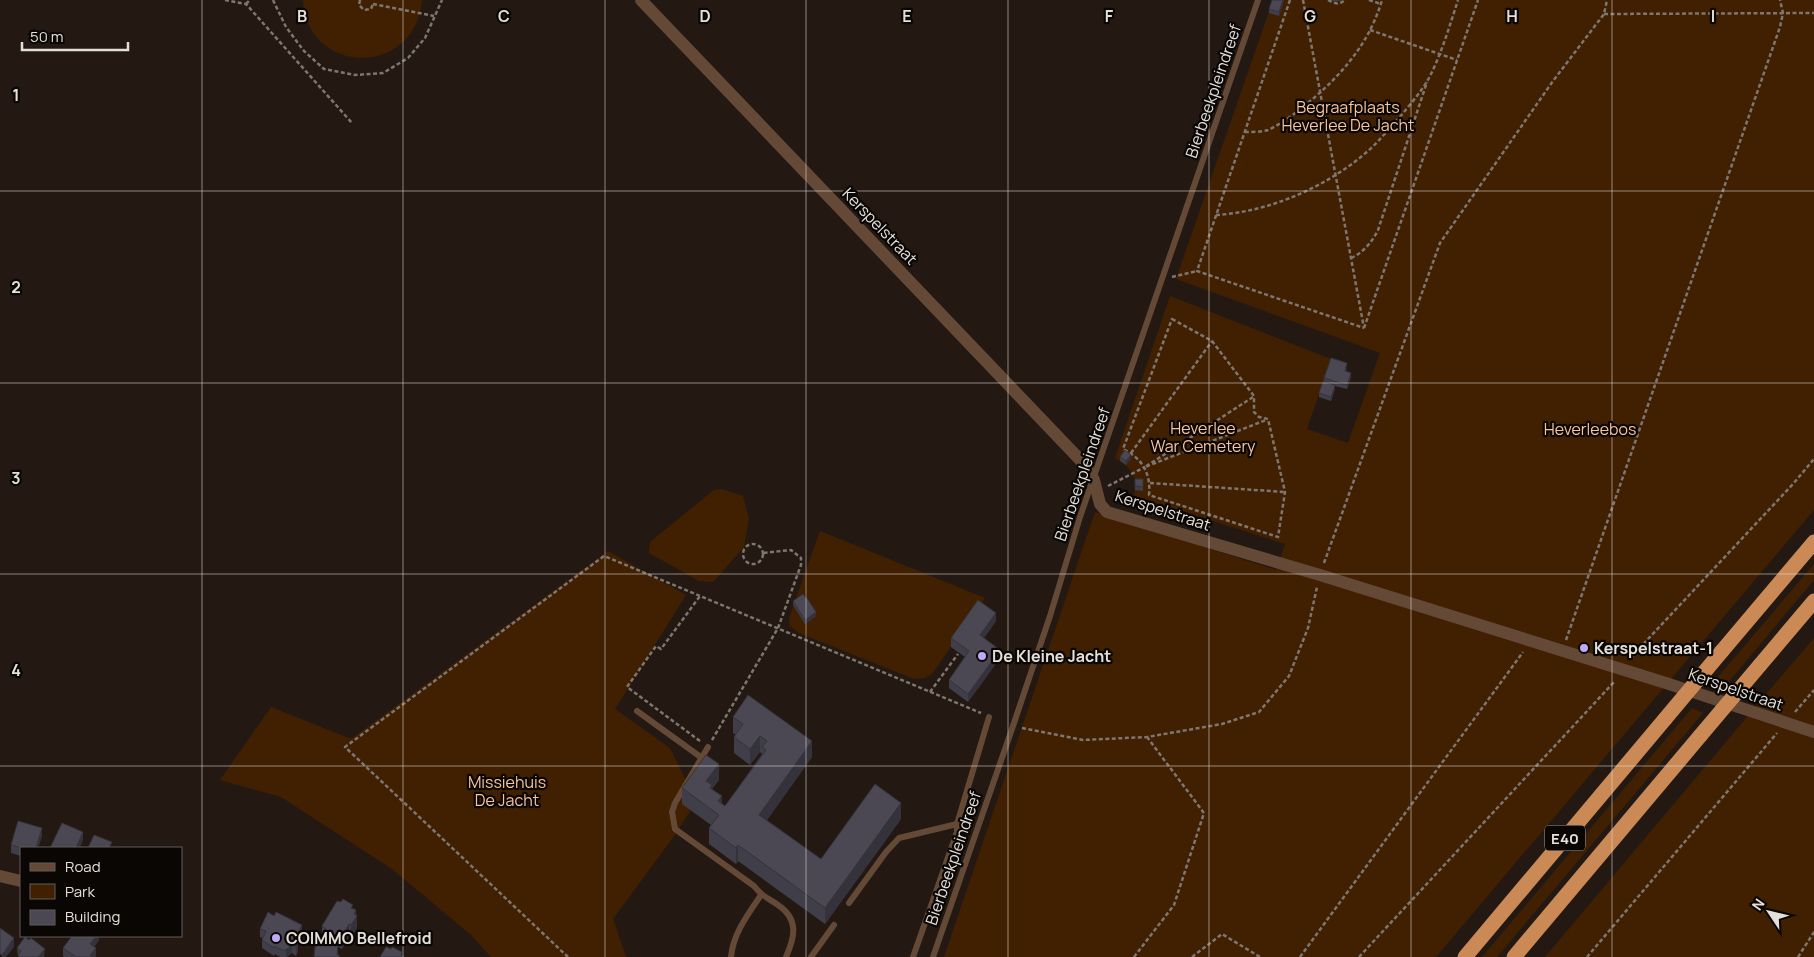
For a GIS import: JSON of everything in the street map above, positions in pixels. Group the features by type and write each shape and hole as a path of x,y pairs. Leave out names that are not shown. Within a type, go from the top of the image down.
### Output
{"highway":[{"name":"E40","path":"1465,957 1814,542"},
{"name":"E40","path":"1514,957 1814,601"}],"street":[{"name":"Kerspelstraat","path":"641,0 1086,466 1095,486 1100,504 1107,512 1320,575 1625,670 1814,732"},
{"path":"0,876 20,881"}],"lane":[{"name":"Bierbeekpleindreef","path":"932,957 1095,486 1258,0"},
{"path":"637,712 702,758"},
{"path":"913,957 957,832 957,824 989,717"},
{"path":"708,747 675,802 672,812 675,830 754,886 761,895 785,910 792,921 794,933 786,957"},
{"path":"849,903 886,852 899,838 957,824"},
{"path":"731,957 734,941 746,916 761,895"},
{"path":"811,957 834,925"}],"path":[{"path":"225,0 246,4 352,123"},
{"path":"246,4 250,0"},
{"path":"273,0 286,27 304,51 324,69 354,76 383,73 408,58 425,38 442,0"},
{"path":"356,0 360,0 360,5 364,10 371,8 373,4"},
{"path":"372,0 373,4"},
{"path":"1197,271 1290,0"},
{"path":"1303,0 1364,328"},
{"path":"1328,0 1333,4 1338,4 1345,0"},
{"path":"1369,0 1381,4"},
{"path":"1245,132 1267,130 1291,116 1320,94 1346,68 1364,41 1382,0"},
{"path":"1351,258 1358,255 1368,246 1378,230 1428,79 1451,24 1458,0"},
{"path":"1364,328 1478,0"},
{"path":"1013,726 1083,740 1146,737 1222,724 1259,712 1289,676 1308,628 1320,575 1440,243 1553,81 1604,14 1607,0"},
{"path":"1562,651 1780,27 1783,13 1780,0"},
{"path":"373,4 434,16"},
{"path":"1604,14 1814,13"},
{"path":"1370,30 1457,60"},
{"path":"1216,215 1238,214 1268,206 1303,192 1336,174 1362,156 1382,137 1428,79"},
{"path":"1163,279 1197,271 1364,328"},
{"path":"1172,319 1212,341 1254,396 1254,412 1259,417 1268,419 1284,492 1278,537 1149,495 1150,483 1145,467 1131,453 1123,449 1172,319"},
{"path":"1131,453 1212,341"},
{"path":"1145,467 1254,396"},
{"path":"1095,486 1268,419"},
{"path":"1359,957 1625,670 1634,654 1793,484 1814,459"},
{"path":"1150,483 1284,492"},
{"path":"752,544 760,548 762,553 761,559 752,563 747,561 743,552 746,547 752,544"},
{"path":"700,596 661,649 656,646 627,687 708,747 778,628 801,565 801,558 791,550 762,553"},
{"path":"568,957 345,747 604,556 989,717"},
{"path":"1300,957 1531,641"},
{"path":"930,692 958,654"},
{"path":"1587,957 1814,690"},
{"path":"1134,957 1174,905 1204,812 1146,737"},
{"path":"1798,957 1814,932"},
{"path":"1192,957 1222,934 1260,957"}],"green space":[{"path":"303,0 422,0 415,26 401,44 382,54 361,58 340,54 322,43 309,25"},
{"name":"Heverleebos","path":"1273,0 1814,0 1814,510 1436,957 944,957 1095,512 1276,570 1285,544 1134,496 1135,483 1130,469 1115,458 1170,296 1331,359 1307,429 1348,443 1380,353 1176,279"},
{"path":"722,489 743,496 749,518 744,547 713,582 699,581 649,553 650,542 714,490"},
{"path":"820,531 985,598 932,674 924,678 914,679 799,633 790,626 789,618"},
{"name":"Missiehuis De Jacht","path":"608,551 686,595 615,709 670,748 696,801 677,832 613,919 626,957 491,957 471,935 392,869 281,797 220,780 271,707 351,739"},
{"path":"1814,564 1814,580 1722,690 1712,684"},
{"path":"1814,638 1814,957 1545,957 1784,673"},
{"path":"1692,708 1703,713 1497,957 1482,957"}],"building":[{"path":"1272,0 1283,0 1279,12 1269,9"},
{"path":"1331,358 1347,363 1345,371 1351,373 1347,385 1324,378"},
{"path":"1323,381 1335,385 1331,397 1319,393"},
{"path":"1125,450 1131,455 1126,461 1120,457"},
{"path":"1135,479 1143,479 1143,487 1135,486"},
{"path":"803,594 816,612 805,620 793,601"},
{"name":"De Kleine Jacht","path":"978,600 996,613 980,635 1000,650 968,694 949,680 969,651 951,638"},
{"path":"748,695 812,741 759,815 821,859 875,784 901,803 825,908 738,845 736,848 709,828 719,815 682,788 706,755 719,764 706,781 712,785 710,788 722,796 718,801 725,806 766,750 762,747 767,741 760,736 750,749 734,737 743,724 733,717"},
{"path":"18,821 42,828 36,847 20,847 11,845"},
{"path":"62,823 83,832 76,847 50,847"},
{"path":"94,835 112,842 110,847 88,847"},
{"path":"343,899 353,905 351,908 356,910 354,914 357,916 351,925 349,924 342,937 336,933 335,941 338,941 337,955 339,957 314,957 316,938 324,939 326,929 322,926 337,901 341,902"},
{"path":"268,912 274,916 276,912 302,925 294,941 298,943 296,947 292,945 286,950 282,950 275,946 274,948 262,940 266,931 260,929"},
{"path":"0,928 14,938 2,955 0,954"},
{"path":"25,937 29,940 31,938 45,949 38,957 18,956 21,951 17,948"},
{"path":"71,937 95,937 90,944 96,948 90,955 93,957 76,957 63,948"},
{"path":"386,947 391,949 392,947 402,952 401,955 404,957 380,957"}],"place":[{"name":"Kerspelstraat-1","path":"1584,648"},
{"name":"De Kleine Jacht","path":"982,656"},
{"name":"COIMMO Bellefroid","path":"276,938"}],"park label":[{"name":"Begraafplaats Heverlee De Jacht","path":"1348,116"},
{"name":"Heverlee War Cemetery","path":"1203,437"}]}
